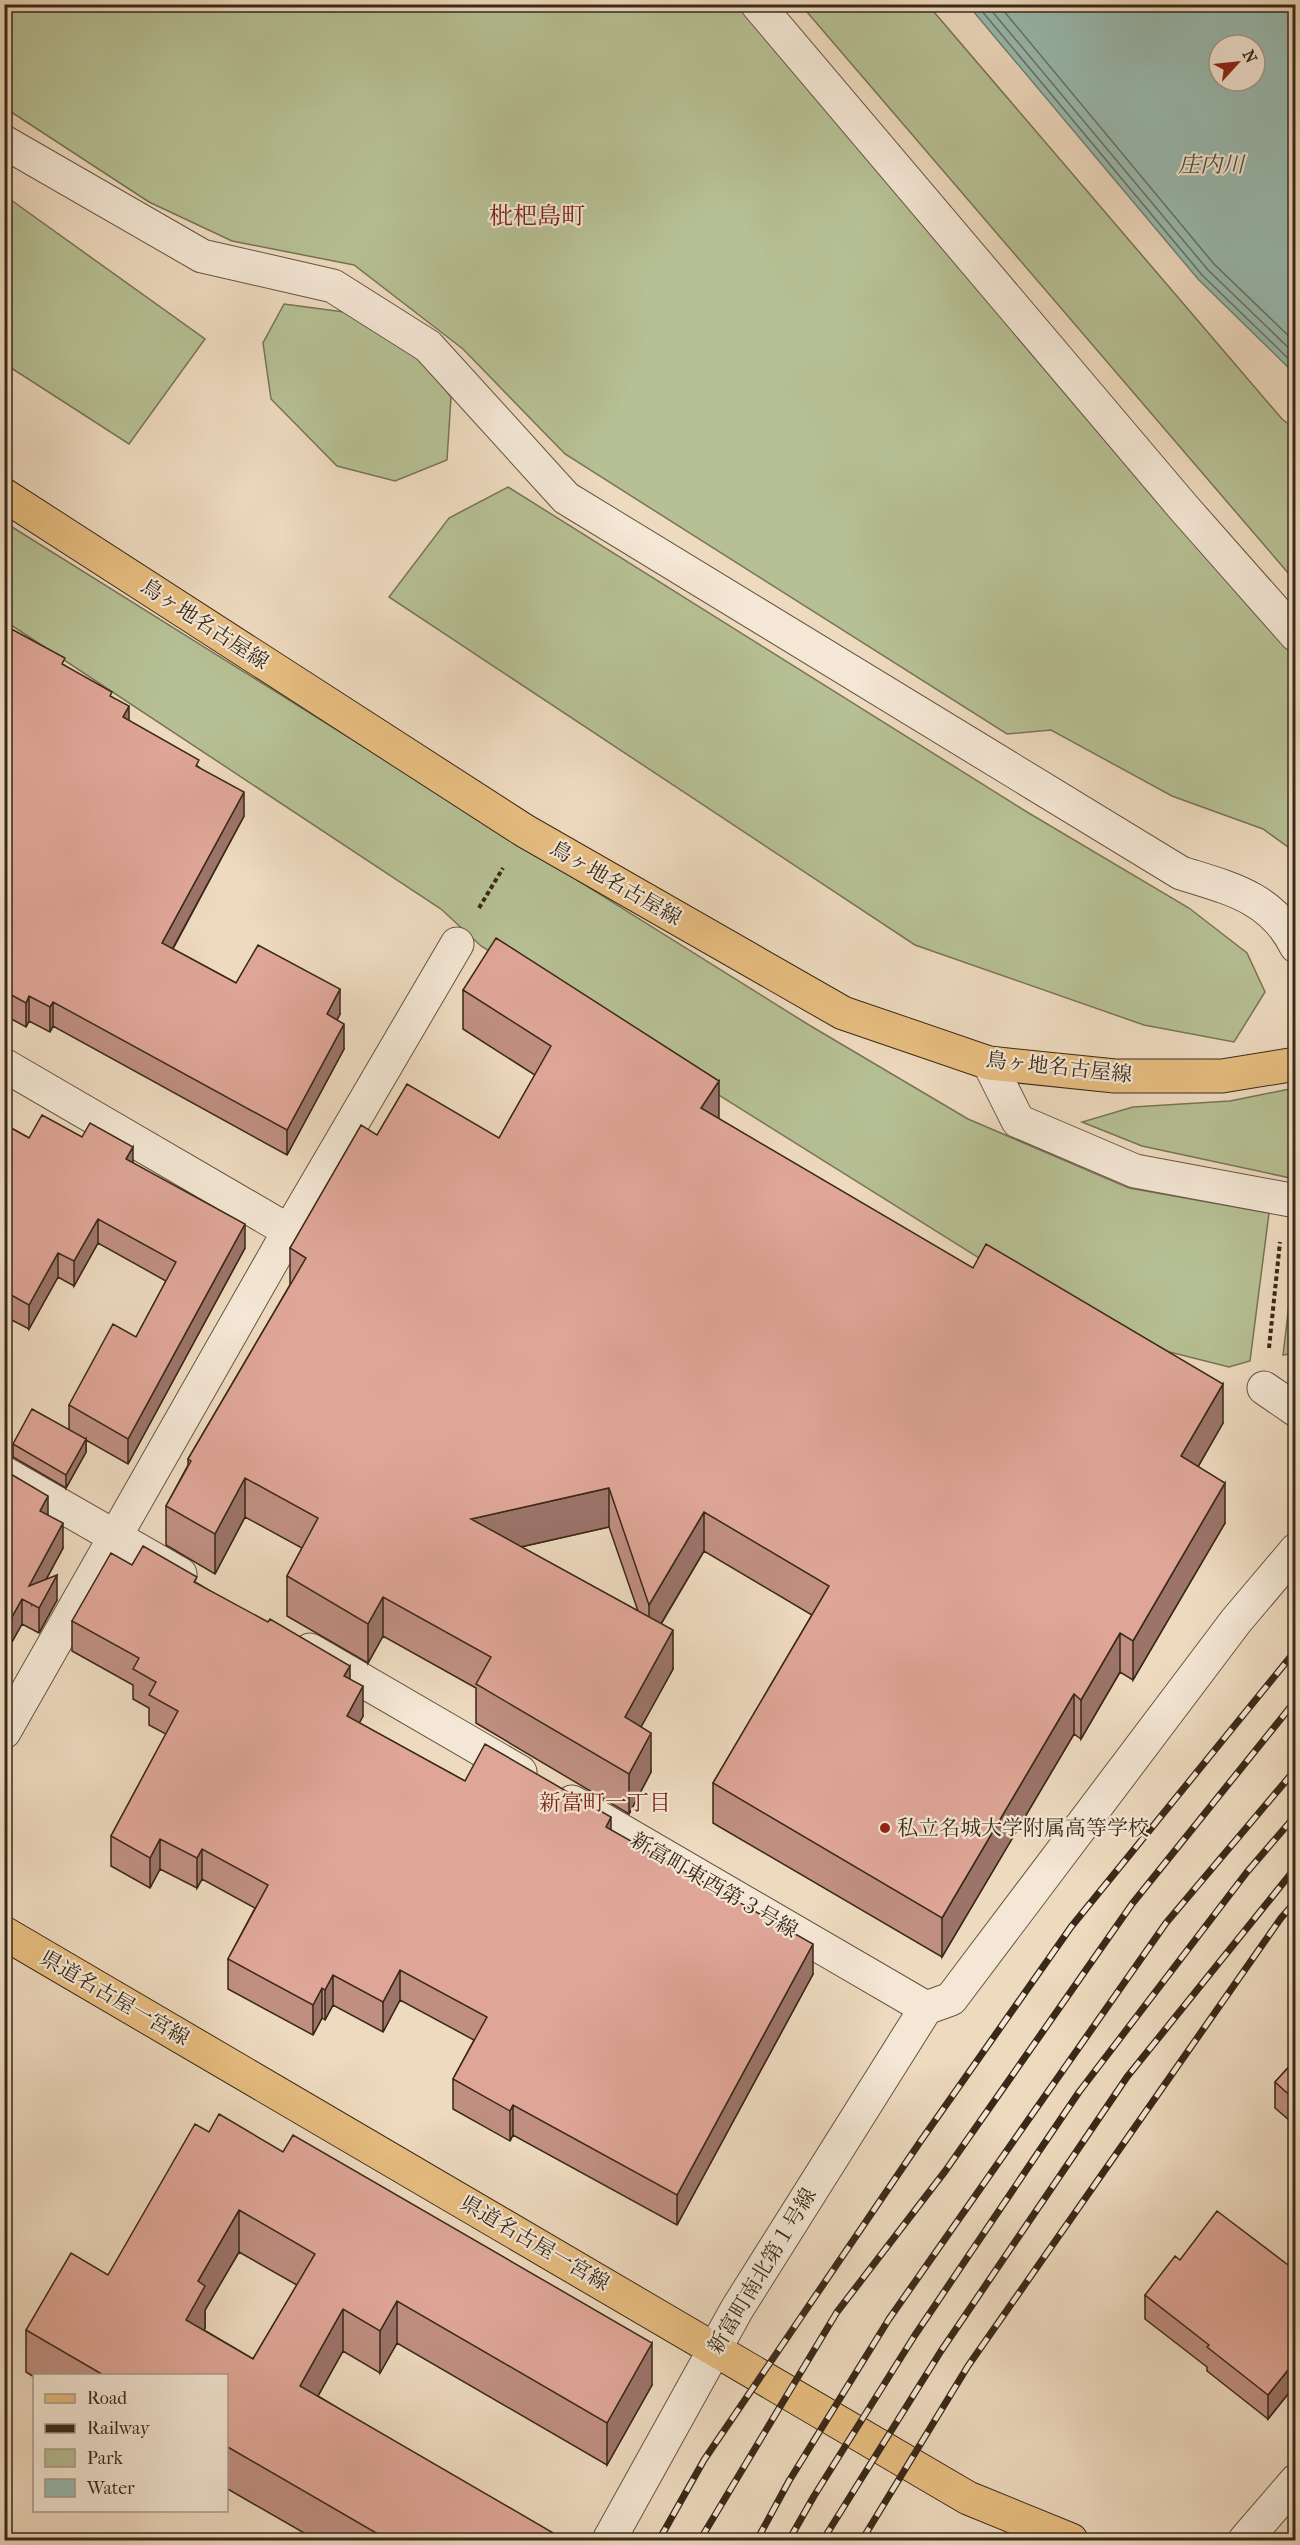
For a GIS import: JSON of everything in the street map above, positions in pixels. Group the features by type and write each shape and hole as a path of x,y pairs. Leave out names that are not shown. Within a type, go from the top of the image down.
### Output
{"main road":[{"name":"鳥ヶ地名古屋線","path":"4,495 525,831 843,1013 988,1063 1115,1076 1222,1076 1296,1064"},
{"name":"県道名古屋一宮線","path":"4,1933 968,2498 1071,2541"}],"street":[{"path":"757,4 1183,507 1296,635"},
{"path":"4,142 202,256 333,286 428,346 566,498 1181,873 1233,889 1268,908 1296,946"},
{"path":"4,1732 289,1230 457,944"},
{"path":"988,1063 1018,1121 1135,1171 1290,1201"},
{"path":"4,1065 289,1230"},
{"path":"1264,1388 1296,1410"},
{"path":"4,1473 207,1590"},
{"path":"926,2008 951,1999 1236,1621 1296,1550"},
{"name":"新富町東西第３号線","path":"289,1637 926,2008"},
{"name":"新富町南北第１号線","path":"609,2541 714,2348 926,2008"},
{"path":"1245,2541 1296,2481"}],"path":[{"path":"457,944 525,831"},
{"path":"1264,1388 1290,1201"}],"green space":[{"path":"4,5 744,5 1295,649 1295,852 1263,829 1172,796 1051,730 1007,734 565,454 463,349 354,265 232,241 149,202 5,108"},
{"path":"801,5 928,5 1282,419 1295,429 1295,581"},
{"path":"4,195 205,339 129,444 5,364"},
{"path":"284,304 359,314 414,348 451,397 447,460 395,481 337,466 271,399 263,343"},
{"path":"508,487 1027,812 1189,908 1247,953 1265,992 1234,1042 1144,1025 915,945 389,597 449,518"},
{"path":"4,522 809,1025 968,1119 1129,1188 1269,1213 1250,1361 1229,1367 1102,1335 481,946 441,909 5,621"},
{"path":"1295,1088 1295,1179 1142,1146 1082,1122 1133,1107 1230,1101"},
{"path":"1295,1254 1295,1353 1283,1355"}],"water":[{"name":"庄内川","path":"968,5 1295,5 1295,374 1198,279"}],"building":[{"path":"4,625 65,658 62,664 112,692 110,696 129,706 123,717 199,760 196,766 244,792 162,943 236,983 258,945 340,989 327,1014 344,1024 287,1130 53,1002 50,1007 29,996 26,1003 4,991"},
{"path":"496,938 719,1081 701,1108 973,1268 986,1244 1223,1384 1181,1456 1225,1483 1133,1641 1120,1633 1081,1700 1074,1694 942,1918 713,1783 829,1586 704,1512 649,1605 609,1488 471,1519 673,1630 625,1717 651,1733 629,1774 476,1684 491,1657 383,1597 368,1624 287,1576 318,1518 245,1478 215,1534 166,1506 191,1461 188,1459 306,1258 290,1248 361,1125 377,1135 407,1084 499,1138 551,1046 463,990"},
{"path":"42,1115 82,1137 90,1123 133,1147 126,1159 245,1224 128,1439 69,1405 113,1324 136,1337 176,1262 98,1219 74,1261 58,1253 29,1305 4,1291 4,1124 29,1138"},
{"path":"32,1409 86,1439 66,1475 13,1444"},
{"path":"4,1470 48,1496 40,1511 63,1523 29,1586 57,1575 39,1608 22,1599 4,1631"},
{"path":"143,1546 197,1577 194,1582 268,1622 270,1619 350,1666 344,1676 363,1686 347,1716 465,1781 485,1744 611,1817 606,1827 813,1944 677,2195 513,2105 510,2111 453,2079 487,2017 400,1970 383,2002 333,1975 325,1990 322,1988 313,2005 228,1959 268,1885 202,1849 197,1858 160,1839 150,1858 111,1836 178,1711 149,1695 156,1682 133,1669 139,1658 72,1621 111,1553 132,1565"},
{"path":"1296,2059 1296,2101 1275,2082"},
{"path":"219,2114 283,2152 293,2135 652,2343 607,2423 397,2301 380,2331 343,2309 300,2386 555,2534 551,2541 390,2541 228,2447 228,2374 102,2374 26,2330 71,2253 108,2275 195,2124 209,2132","holes":["239,2210 315,2254 253,2359 186,2320 205,2286 198,2281"]},
{"path":"1217,2211 1296,2271 1296,2360 1268,2395 1145,2295 1175,2256 1180,2260"},
{"path":"1296,2518 1296,2530 1289,2525"}],"railway":[{"path":"659,2540 704,2460 920,2142 1071,1927 1296,1650"},
{"path":"700,2540 837,2312 946,2170 1132,1904 1296,1700"},
{"path":"757,2540 789,2481 889,2319 1166,1923 1296,1769"},
{"path":"789,2540 915,2335 1079,2092 1247,1872 1296,1815"},
{"path":"823,2540 941,2351 1127,2077 1296,1867"},
{"path":"862,2540 968,2366 1281,1918 1296,1901"}],"place":[{"name":"私立名城大学附属高等学校","path":"885,1828"}],"district":[{"name":"枇杷島町","path":"537,216"},
{"name":"新富町一丁目","path":"605,1803"}]}
